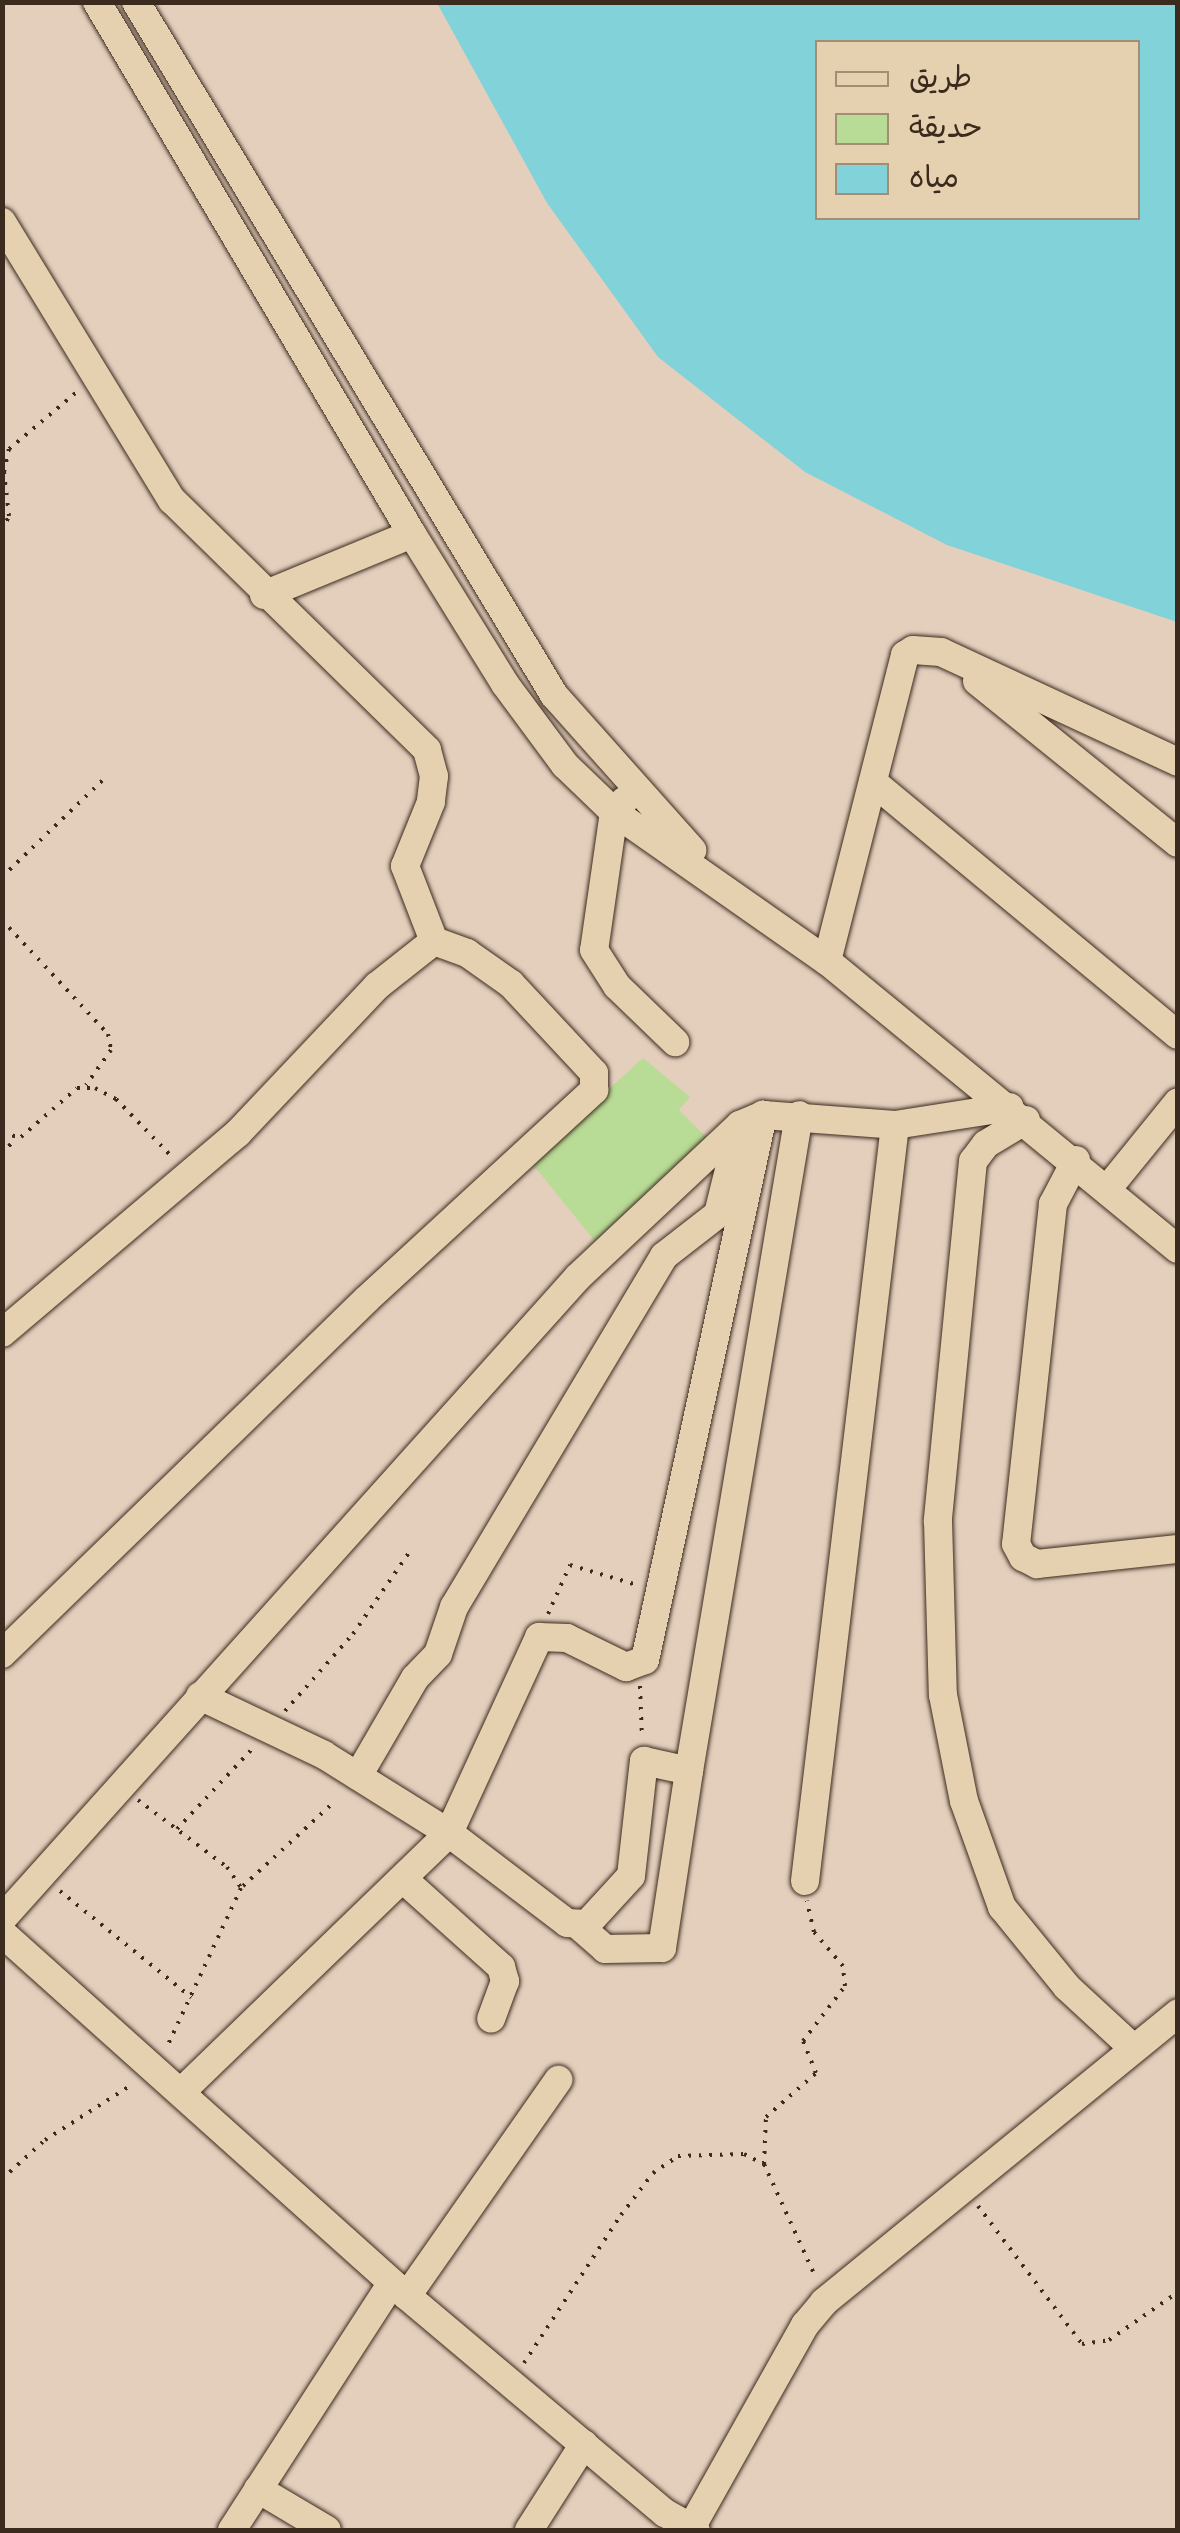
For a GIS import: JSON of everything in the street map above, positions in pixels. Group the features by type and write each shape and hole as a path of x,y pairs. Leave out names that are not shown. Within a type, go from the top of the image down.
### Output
{"street":[{"path":"97,2 412,534 540,736 614,812 721,881 827,961 1091,1172 1178,1249"},
{"path":"136,2 554,695 721,881"},
{"path":"2,222 172,500 264,595 427,750 434,790 406,866 434,941 467,953 511,984 594,1073 594,1090 366,1299 2,1654"},
{"path":"264,595 412,534"},
{"path":"452,598 482,576"},
{"path":"827,961 905,655 920,648 941,652 1178,762"},
{"path":"941,652 1178,844"},
{"path":"874,782 1178,1035"},
{"path":"635,789 614,812 594,950 617,986 675,1042"},
{"path":"2,1334 186,1173 238,1133 377,986 434,941"},
{"path":"1178,1102 1053,1204 1020,1508 1019,1552 1037,1564 1178,1550"},
{"path":"2,1919 578,1278 752,1120 799,1115 895,1124 1018,1114"},
{"path":"1018,1114 973,1162 938,1521 943,1695 964,1801 1002,1906 1056,1976 1132,2048"},
{"path":"200,1696 358,1776 449,1834 605,1948 656,1950 666,1942 723,1538 799,1115"},
{"path":"181,2092 449,1834 539,1637 552,1634 639,1666 661,1593 752,1120"},
{"path":"358,1776 415,1678 438,1654 454,1607 664,1256 718,1214 752,1120"},
{"path":"805,1881 895,1124"},
{"path":"1063,1260 1069,1198 1091,1172"},
{"path":"1020,1508 1030,1512 1031,1546 1039,1550"},
{"path":"579,1926 631,1876 644,1761 690,1771"},
{"path":"403,1880 501,1967 503,1993 491,2019"},
{"path":"2,1934 399,2289 584,2444 693,2529 804,2325 824,2302 1178,2013"},
{"path":"232,2530 399,2289 558,2080"},
{"path":"529,2530 584,2444"},
{"path":"258,2489 327,2530"}],"path":[{"path":"2,530 9,516 4,472 10,450 94,377"},
{"path":"2,878 105,778"},
{"path":"2,920 108,1034 111,1050 84,1086 15,1139 2,1154"},
{"path":"84,1086 116,1100 186,1173"},
{"path":"2,1134 15,1139"},
{"path":"177,1829 352,1634 410,1551"},
{"path":"539,1637 570,1564 661,1593"},
{"path":"639,1666 644,1761"},
{"path":"118,1786 227,1867 241,1888"},
{"path":"2,2180 45,2140 156,2070 241,1888 335,1801"},
{"path":"41,1875 191,1997"},
{"path":"805,1881 814,1932 843,1966 845,1986 803,2041 816,2073 766,2117 764,2164 824,2302"},
{"path":"511,2384 578,2273 653,2173 695,2152 744,2154 764,2164"},
{"path":"964,2187 1082,2344 1109,2340 1178,2292"}],"green space":[{"path":"643,1058 690,1097 679,1110 707,1138 595,1241 530,1161"}],"water":[{"path":"437,3 1177,3 1177,622 947,545 805,472 658,357 547,203"}]}
